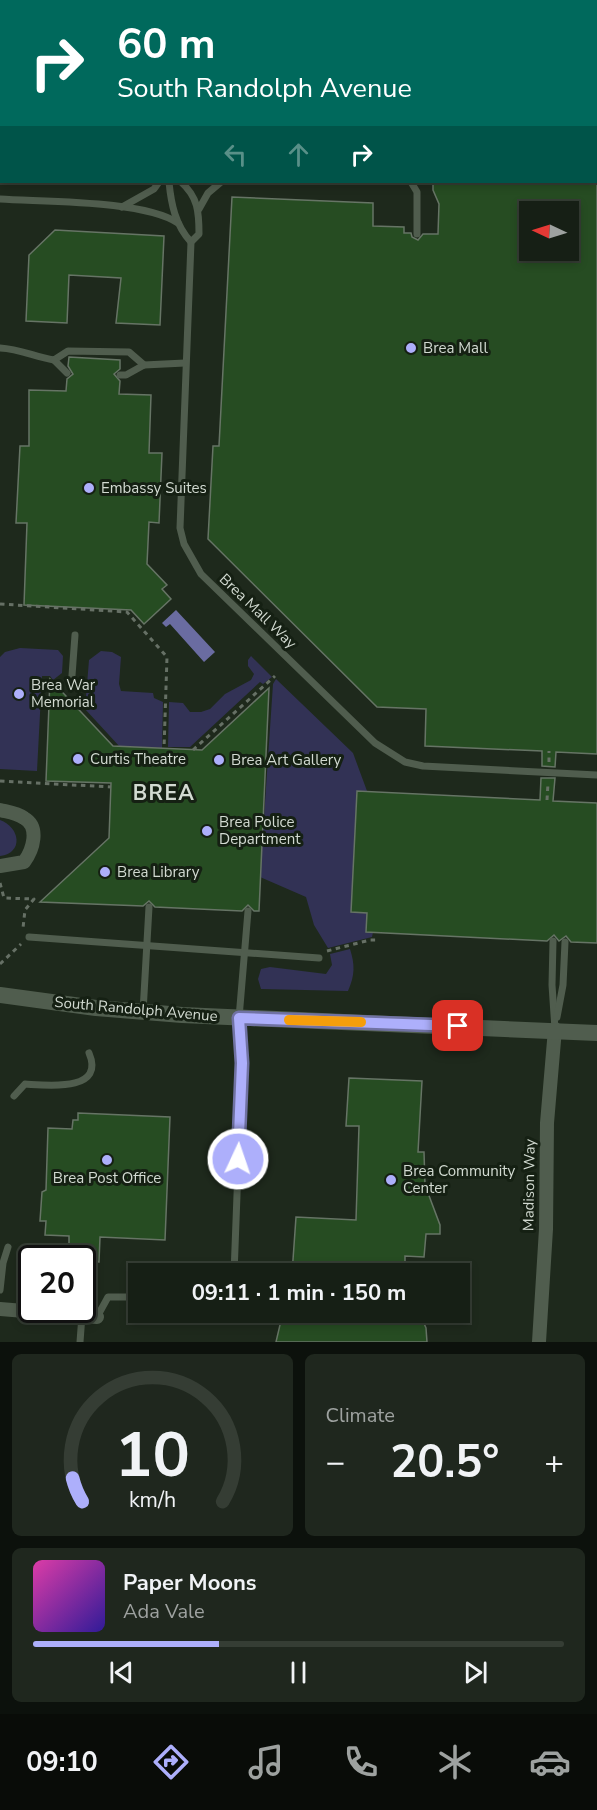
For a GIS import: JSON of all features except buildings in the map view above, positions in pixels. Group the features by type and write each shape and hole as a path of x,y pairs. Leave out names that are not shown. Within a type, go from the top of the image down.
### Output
{"street":[{"path":"0,810 26,818 31,825 33,847 24,862 0,866"},
{"name":"South Randolph Avenue","path":"0,995 143,1012 239,1018 597,1032"},
{"name":"Madison Way","path":"538,1342 546,1229 547,1123 555,1029"},
{"path":"0,1309 18,1310"}],"lane":[{"path":"122,207 154,189 158,183"},
{"path":"169,183 178,224 190,242"},
{"path":"182,183 189,189 199,208"},
{"path":"199,208 208,193 220,183"},
{"path":"412,183 417,192 417,234"},
{"path":"0,199 122,207 155,212 178,224"},
{"name":"Brea Mall Way","path":"199,208 199,234 190,242 180,528 191,560 215,589 375,743 405,762 423,766 597,775"},
{"path":"0,348 17,349 39,358 54,360 67,373"},
{"path":"54,360 68,351 129,352 144,365"},
{"path":"120,375 126,375 144,365 185,363"},
{"path":"71,689 75,635"},
{"path":"143,1012 149,907"},
{"path":"234,1263 242,1063 239,1018 248,911"},
{"path":"29,937 319,958"},
{"path":"553,941 552,985 555,1029"},
{"path":"555,1029 563,985 565,942"},
{"path":"14,1095 25,1084 72,1086 90,1071 92,1060 89,1053"},
{"path":"0,1290 3,1263 8,1246"},
{"path":"97,1317 108,1297 128,1297"},
{"path":"81,1342 82,1323"}],"path":[{"path":"0,604 127,612 167,657 164,748"},
{"path":"193,750 275,676"},
{"path":"0,782 111,786"},
{"path":"0,883 4,898 34,899 25,910 22,928 29,937 0,964"},
{"path":"319,958 323,952 377,940"}],"shaded area":[{"path":"20,648 58,650 63,656 62,673 53,680 50,676 42,676 37,771 0,769 0,657 5,652"},
{"path":"101,651 112,652 121,657 119,684 121,691 153,693 154,698 163,702 162,748 120,747 85,709 89,660"},
{"path":"251,656 272,677 263,684 260,682 190,747 168,747 169,702 183,703 190,712 210,709 225,694 251,680 254,674 248,666 248,660"},
{"path":"276,679 353,753 367,791 357,791 351,912 367,913 366,932 373,932 372,937 328,948 314,925 306,897 260,877 273,684"},
{"path":"0,820 12,828 16,845 8,854 0,856"},
{"path":"350,949 354,970 348,991 261,989 258,979 261,969 270,967 326,974 332,965 330,954"}],"water":[{"path":"176,610 215,652 204,662 170,624 166,627 162,623"}],"slow traffic":[{"path":"289,1020 361,1022"}],"place":[{"name":"Brea Mall","path":"411,348"},
{"name":"Embassy Suites","path":"89,488"},
{"name":"Brea War Memorial","path":"19,694"},
{"name":"Curtis Theatre","path":"78,759"},
{"name":"Brea Art Gallery","path":"219,760"},
{"name":"Brea Police Department","path":"207,831"},
{"name":"Brea Library","path":"105,872"},
{"name":"Brea Post Office","path":"107,1160"},
{"name":"Brea Community Center","path":"391,1180"}],"district":[{"name":"BREA","path":"164,793"}],"route":[{"path":"238,1159 242,1063 239,1018 458,1026"}]}
